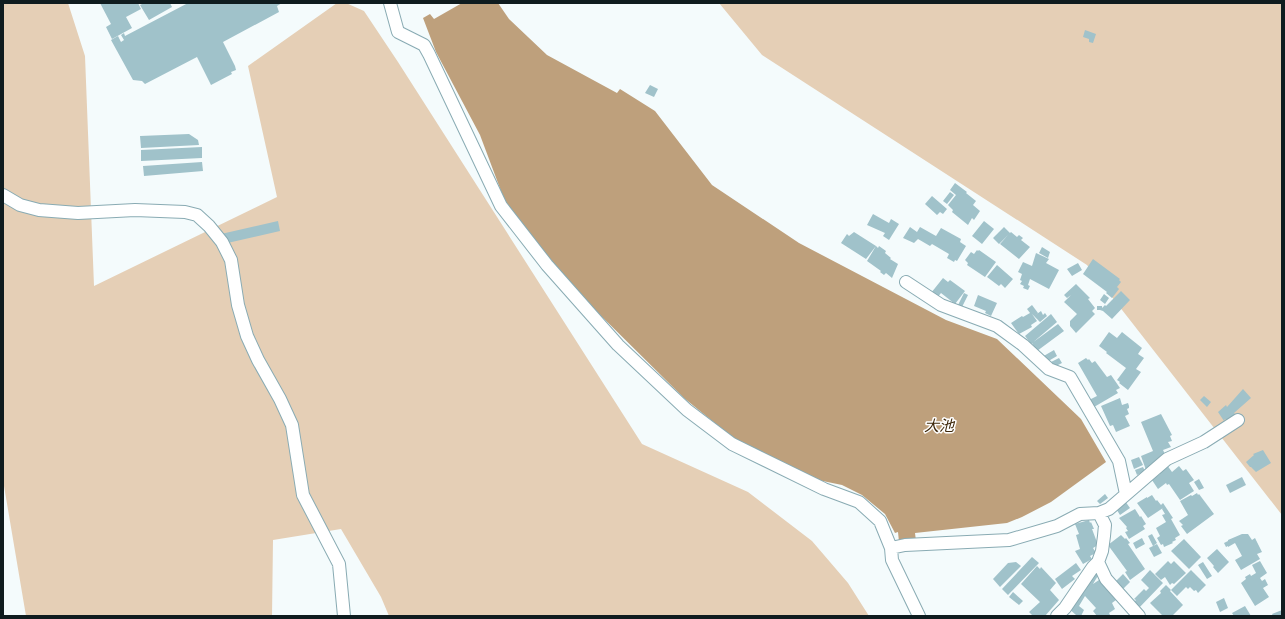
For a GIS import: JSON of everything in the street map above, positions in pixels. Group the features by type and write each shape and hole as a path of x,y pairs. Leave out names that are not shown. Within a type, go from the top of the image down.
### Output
{"street":[{"path":"390,3 398,32 424,45 429,54 501,206 547,265 618,345 687,410 732,444 824,489 859,502 880,521 891,548 892,560 919,616"},
{"path":"3,196 20,205 39,210 78,213 135,210 185,212 197,215 209,226 222,242 230,260 238,305 247,336 292,425 303,495 339,564 344,616"},
{"path":"906,282 941,306 997,326 1023,345 1048,369 1070,377 1119,461 1126,494"},
{"path":"891,548 905,545 1009,540 1058,526 1080,514 1099,513 1109,509 1167,459 1204,442 1238,420"},
{"path":"1056,616 1065,608 1098,562 1102,551 1105,525 1099,513"},
{"path":"1098,562 1106,579 1139,616"}],"shaded area":[{"path":"3,3 68,3 85,56 94,286 277,197 248,66 337,3 346,3 364,11 642,444 748,492 812,541 848,583 869,616 389,616 381,597 341,529 273,540 272,616 26,616 3,480"},
{"path":"719,3 1282,3 1282,515 1087,265 762,55"}],"water":[{"name":"大池","path":"462,3 498,3 509,19 547,55 617,93 620,89 655,111 712,185 799,243 946,320 997,339 1081,419 1106,462 1051,502 1007,523 915,533 916,541 899,542 898,532 895,533 885,514 862,495 842,485 813,479 732,437 684,398 573,288 507,207 480,135 436,52 423,18 430,14 434,19"}],"building":[{"path":"100,3 138,3 141,9 126,17 132,28 112,39 106,27 111,24"},
{"path":"144,3 170,3 172,7 149,20 140,5"},
{"path":"188,3 282,3 277,6 279,12 223,42 236,70 231,72 232,74 211,85 197,57 145,84 142,81 133,80 111,40 118,36 121,42 124,40 121,35 124,33 125,36"},
{"path":"1085,30 1096,34 1093,43 1089,42 1089,39 1083,37"},
{"path":"650,85 658,89 654,97 645,93"},
{"path":"189,134 198,140 199,145 141,148 140,136"},
{"path":"202,147 202,158 141,161 141,150"},
{"path":"202,162 203,171 144,176 143,166"},
{"path":"955,183 976,201 973,205 980,211 974,220 972,218 968,225 952,212 953,210 948,205 956,195 950,190"},
{"path":"950,192 954,195 947,204 943,201"},
{"path":"932,196 947,209 943,214 940,212 937,215 925,204"},
{"path":"873,214 889,223 891,219 899,224 889,240 883,236 885,233 867,225"},
{"path":"278,221 280,231 223,244 221,234"},
{"path":"984,221 994,229 982,244 972,236"},
{"path":"910,227 917,232 920,227 936,236 941,228 961,239 960,242 966,246 957,261 955,260 954,262 947,258 949,254 932,244 930,246 918,239 914,243 903,238"},
{"path":"1004,227 1010,233 1011,232 1017,237 1019,235 1023,238 1021,240 1030,247 1019,259 1000,244 1008,235 999,244 993,238"},
{"path":"854,232 876,246 866,259 841,243 847,234 849,236"},
{"path":"876,246 878,248 879,246 886,251 885,253 891,258 890,259 898,264 892,278 886,273 884,275 867,261"},
{"path":"1042,247 1050,252 1048,258 1039,253"},
{"path":"977,250 996,262 985,277 967,265 968,263 965,260 971,252 974,254"},
{"path":"1036,253 1049,259 1046,263 1059,270 1049,289 1030,279 1028,285 1030,286 1028,290 1023,288 1024,286 1020,284 1022,281 1020,280 1022,274 1018,272 1023,262 1032,266"},
{"path":"1093,259 1120,279 1119,280 1121,282 1117,287 1119,289 1112,298 1106,293 1107,292 1083,274"},
{"path":"1078,263 1082,270 1072,276 1067,269"},
{"path":"997,265 1013,279 1005,288 1001,284 999,286 987,277"},
{"path":"943,278 948,282 950,280 965,291 955,304 941,293 937,298 931,293"},
{"path":"1076,284 1090,298 1088,299 1095,308 1092,311 1095,314 1076,333 1070,326 1070,321 1077,314 1064,302 1071,295 1067,298 1064,295"},
{"path":"1121,291 1130,300 1112,319 1103,311 1097,310 1097,306 1102,306 1102,308 1105,305 1106,306"},
{"path":"964,293 968,295 961,309 957,307"},
{"path":"1104,294 1109,298 1105,304 1100,300"},
{"path":"978,295 997,303 991,316 985,313 986,311 974,306"},
{"path":"1032,305 1038,313 1034,316 1032,314 1037,321 1031,325 1032,327 1019,334 1011,323 1030,313 1027,309"},
{"path":"1041,311 1043,315 1045,313 1047,316 1040,322 1034,316"},
{"path":"1051,314 1057,322 1031,344 1025,336"},
{"path":"1058,324 1064,331 1037,351 1032,343"},
{"path":"1109,332 1117,338 1122,332 1142,348 1138,354 1144,358 1136,369 1141,372 1128,390 1117,380 1126,368 1099,346"},
{"path":"1054,350 1057,356 1045,363 1042,357"},
{"path":"1059,358 1062,363 1052,368 1049,363"},
{"path":"1086,358 1092,363 1095,361 1107,377 1111,375 1120,388 1116,390 1118,393 1094,407 1089,400 1097,396 1078,363"},
{"path":"1243,389 1251,398 1234,413 1236,415 1229,422 1225,419 1224,421 1218,412 1226,405 1227,407"},
{"path":"1204,396 1211,402 1207,407 1200,400"},
{"path":"1120,398 1122,405 1128,403 1129,408 1127,409 1129,414 1125,416 1130,426 1116,432 1113,425 1110,426 1101,406"},
{"path":"1161,414 1172,435 1170,436 1172,441 1168,442 1171,447 1163,450 1167,458 1146,470 1141,456 1153,451 1141,422"},
{"path":"1263,450 1271,463 1256,472 1246,462 1254,455 1253,454"},
{"path":"1139,457 1143,465 1134,469 1131,460"},
{"path":"1167,465 1172,472 1179,466 1183,471 1186,469 1194,480 1189,483 1194,491 1180,500 1169,484 1167,485 1166,483 1158,489 1152,480 1160,474 1159,473"},
{"path":"1143,467 1145,471 1137,475 1135,470"},
{"path":"1242,477 1246,485 1230,493 1226,485"},
{"path":"1199,479 1204,488 1199,490 1194,482"},
{"path":"1197,493 1214,514 1187,534 1181,526 1183,525 1179,521 1188,515 1180,501"},
{"path":"1105,494 1108,498 1100,504 1097,501"},
{"path":"1152,495 1161,505 1163,503 1173,518 1171,519 1180,535 1175,538 1176,540 1172,542 1173,543 1164,547 1157,538 1160,536 1156,528 1166,522 1162,515 1165,514 1162,509 1163,508 1148,518 1137,503"},
{"path":"1125,501 1130,508 1120,515 1115,507"},
{"path":"1135,509 1146,524 1143,526 1145,529 1129,539 1125,532 1128,531 1126,528 1127,527 1119,518"},
{"path":"1089,520 1094,529 1092,529 1098,545 1093,548 1096,553 1090,556 1092,559 1083,564 1075,551 1080,549 1076,535 1079,534 1075,524"},
{"path":"1152,534 1157,543 1153,546 1148,536"},
{"path":"1242,534 1248,534 1252,540 1255,538 1262,552 1257,554 1260,559 1241,570 1235,560 1242,556 1235,543 1226,547 1224,543"},
{"path":"1121,535 1130,543 1128,544 1145,569 1130,580 1125,572 1127,571 1108,545"},
{"path":"1142,538 1145,544 1136,549 1133,543"},
{"path":"1184,539 1201,557 1189,569 1171,551"},
{"path":"1157,544 1162,553 1154,557 1149,548"},
{"path":"1217,549 1229,562 1218,573 1207,558"},
{"path":"1032,557 1039,563 1008,595 1002,589"},
{"path":"1168,561 1171,564 1174,561 1186,573 1174,584 1172,583 1170,585 1165,577 1161,580 1155,574"},
{"path":"1260,561 1267,573 1260,578 1262,581 1265,579 1268,585 1263,588 1269,597 1255,606 1241,583 1246,579 1245,577 1256,573 1252,565"},
{"path":"1016,562 1021,566 1000,587 993,579 1008,563"},
{"path":"1203,562 1212,576 1207,579 1198,565"},
{"path":"1076,563 1081,570 1072,576 1075,579 1062,589 1055,579"},
{"path":"1037,566 1040,569 1041,567 1056,583 1050,590 1059,600 1045,616 1033,616 1029,612 1040,602 1021,584"},
{"path":"1092,570 1099,574 1093,584 1102,578 1116,600 1112,603 1115,609 1109,613 1110,615 1108,616 1097,616 1093,611 1096,608 1085,596 1079,606 1084,610 1081,616 1075,616 1076,615 1067,607"},
{"path":"1150,570 1163,583 1136,611 1132,604 1136,600 1134,599 1144,589 1146,591 1149,588 1141,580"},
{"path":"1191,570 1206,585 1198,593 1190,587 1188,589 1186,587 1177,596 1171,590"},
{"path":"1123,574 1130,582 1119,593 1112,585"},
{"path":"1166,585 1171,590 1170,591 1183,605 1172,616 1163,616 1150,603 1161,593 1160,591"},
{"path":"1013,592 1023,601 1019,605 1009,597"},
{"path":"1224,598 1228,608 1220,612 1216,602"},
{"path":"1245,606 1251,616 1234,616 1232,613"},
{"path":"1282,610 1282,616 1273,616 1272,614"}]}
